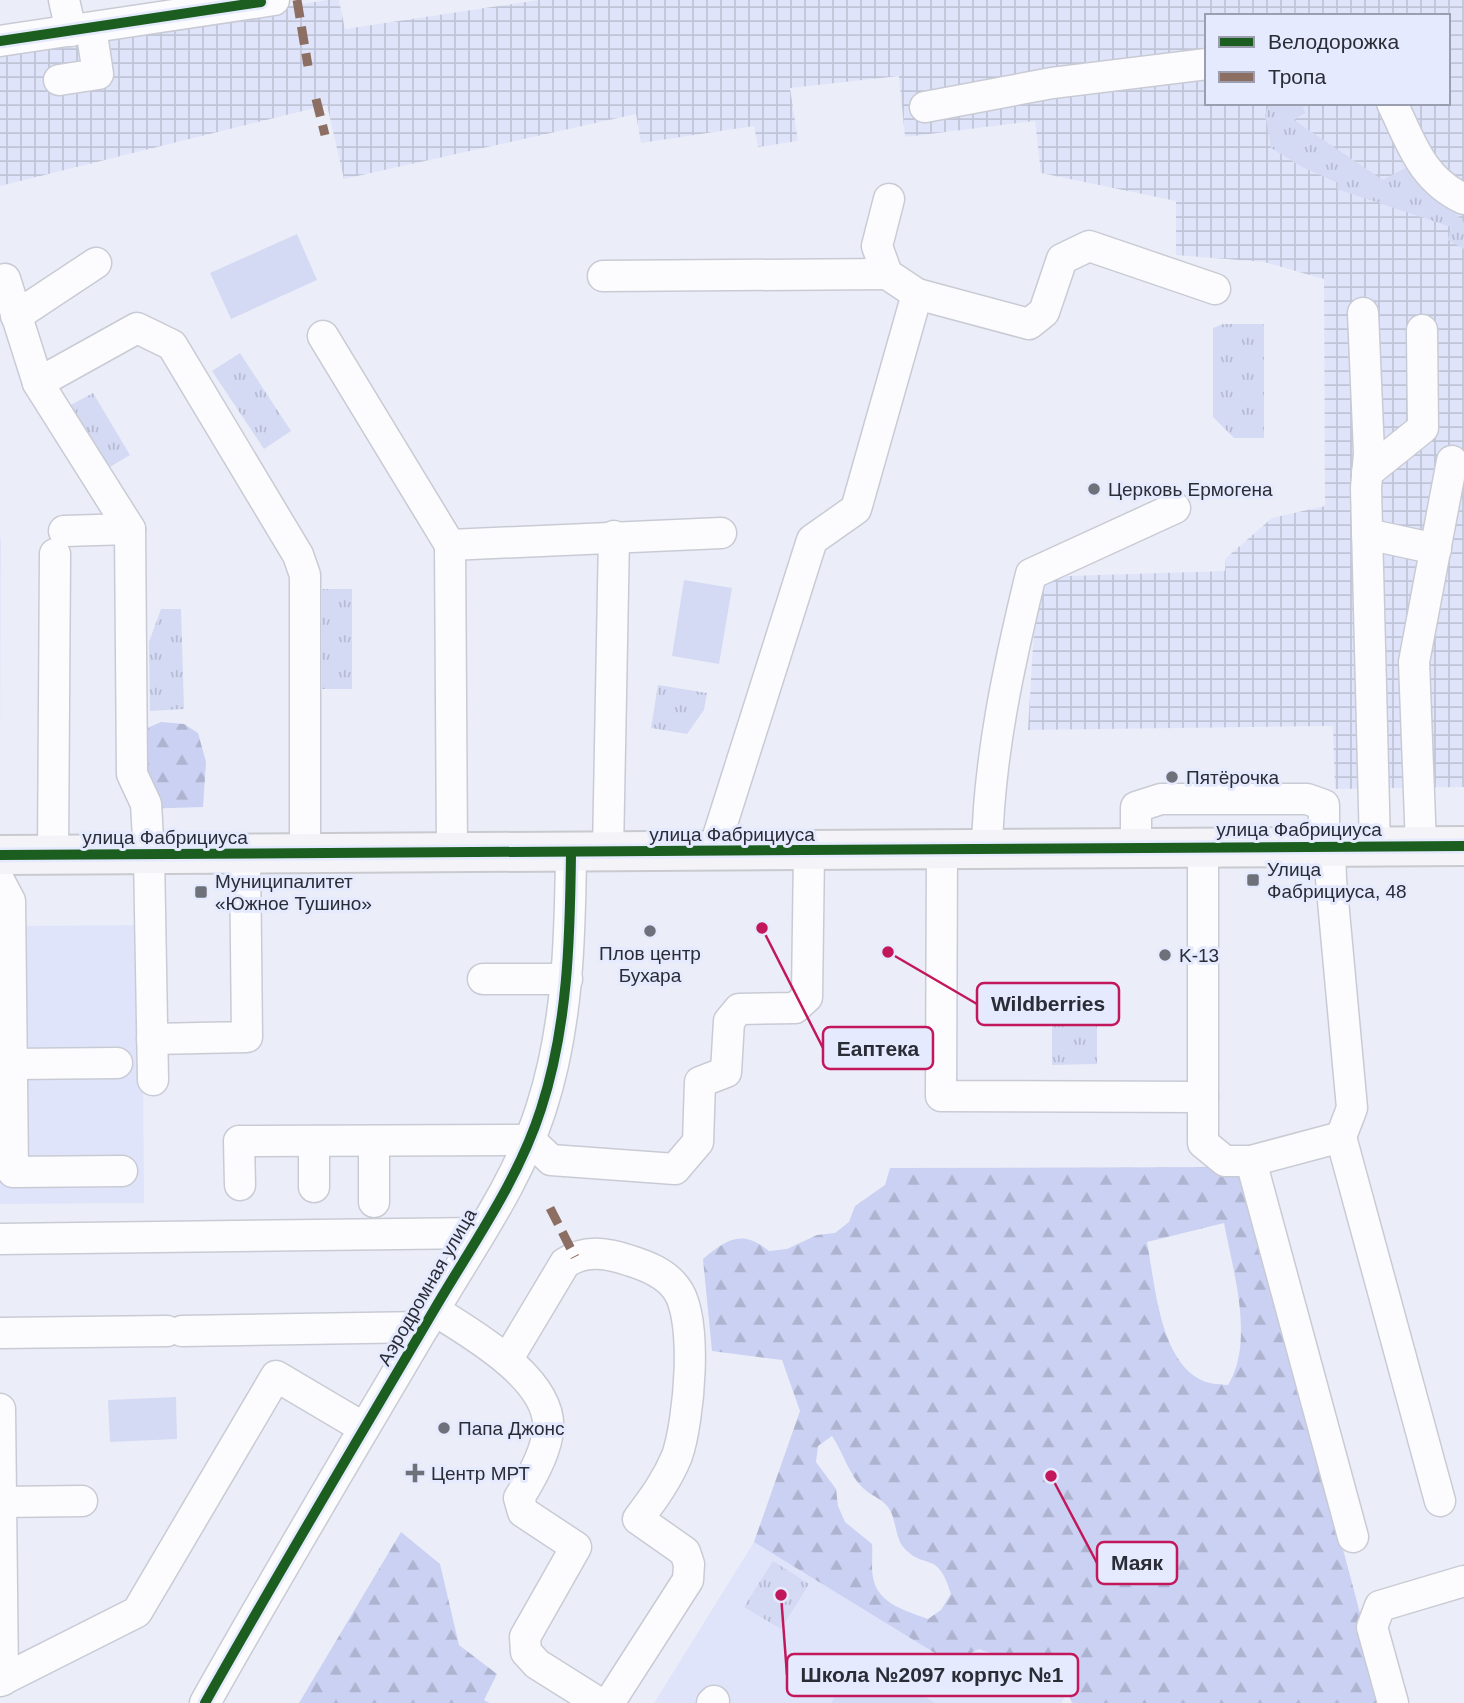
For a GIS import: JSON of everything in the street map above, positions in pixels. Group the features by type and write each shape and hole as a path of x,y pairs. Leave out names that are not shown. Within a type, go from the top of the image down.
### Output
{"main road":[{"name":"улица Фабрициуса","path":"0,855 1464,846"}],"street":[{"path":"59,80 98,74 81,30 64,0"},
{"path":"0,41 81,30 143,10 268,1"},
{"path":"925,107 1052,83 1205,64"},
{"path":"1393,105 1417,159 1434,177 1464,199"},
{"path":"887,274 877,246 889,199"},
{"path":"603,276 887,274 917,294 1029,324 1044,312 1062,259 1089,246 1215,289"},
{"path":"16,316 96,263"},
{"path":"5,279 38,383 130,529 132,774 146,804 153,1080"},
{"path":"713,852 812,540 856,509 917,294"},
{"path":"1363,313 1375,847"},
{"path":"38,383 137,328 172,345 298,555 305,575 305,854"},
{"path":"1367,473 1423,428 1422,330"},
{"path":"323,336 450,545 452,853"},
{"path":"1421,846 1414,662 1452,461"},
{"path":"987,849 988,809 1003,689 1031,573 1175,508"},
{"path":"53,855 60,543 130,529"},
{"path":"450,545 721,533"},
{"path":"1367,534 1436,549"},
{"name":"Аэродромная улица","path":"205,1703 480,1233 530,1140 548,1086 560,1033 590,852 614,536"},
{"path":"1373,765 1418,763"},
{"path":"1136,847 1136,807 1161,799 1307,799 1324,805 1352,1108 1341,1137 1440,1501"},
{"path":"1203,846 1203,1143 1225,1161 1251,1161 1341,1137"},
{"path":"942,850 941,1096 1203,1097"},
{"path":"240,1185 239,1141 530,1140 551,1160 675,1169 698,1142 700,1082 726,1072 729,1021 739,1009 795,1008 807,997 809,851"},
{"path":"152,1039 247,1037 245,854"},
{"path":"0,882 10,901 13,1172 122,1171"},
{"path":"483,979 567,979"},
{"path":"12,1064 117,1063"},
{"path":"314,1141 314,1187"},
{"path":"374,1141 374,1202"},
{"path":"1251,1161 1353,1537"},
{"path":"0,1239 480,1233"},
{"path":"507,1360 565,1263 575,1256 611,1254 653,1268 676,1288 686,1310 688,1379 680,1443 663,1487 638,1519 685,1552 689,1564 688,1580 609,1703"},
{"path":"0,1333 175,1331 429,1318 507,1360 542,1399 549,1427 543,1451 519,1498 523,1512 576,1547 525,1637 526,1652 537,1664 599,1703"},
{"path":"0,1409 1,1681 137,1612 276,1376 364,1428"},
{"path":"1,1502 82,1501"},
{"path":"1393,1703 1372,1627 1380,1606 1463,1585"}],"shaded area":[{"path":"328,0 339,0 345,29 539,0 1464,0 1464,787 1335,789 1333,726 1028,730 1037,577 1225,571 1226,558 1272,518 1325,506 1324,279 1264,262 1176,255 1176,201 1041,173 1035,121 905,137 899,76 790,88 798,141 758,147 754,126 641,143 636,114 344,179 327,105 0,186 0,50"},
{"path":"0,536 1,539 0,750"},
{"path":"142,925 144,1203 0,1204 0,1002 23,926"},
{"path":"754,1542 951,1663 979,1649 1062,1680 1067,1694 1061,1703 654,1703"}],"green space":[{"path":"1269,105 1303,105 1305,113 1294,120 1383,180 1405,168 1423,176 1464,223 1464,249 1448,240 1451,227 1337,189 1338,183 1302,167 1271,148 1265,114"},
{"path":"297,234 317,280 231,319 210,273"},
{"path":"1223,324 1264,324 1264,438 1234,438 1213,417 1213,328"},
{"path":"240,353 291,431 264,449 212,371"},
{"path":"93,393 130,455 105,470 67,407"},
{"path":"684,580 732,588 719,664 672,656"},
{"path":"322,589 352,589 352,689 322,689"},
{"path":"161,609 181,609 184,709 150,711 149,642"},
{"path":"658,685 707,693 704,710 687,734 651,728"},
{"path":"161,722 184,724 198,733 206,762 203,807 139,809 145,729"},
{"path":"1052,1008 1097,1009 1097,1064 1052,1065"},
{"path":"1241,1167 1384,1703 1072,1703 1062,1680 979,1649 951,1663 754,1542 800,1411 782,1360 712,1351 703,1259 735,1239 751,1240 769,1251 787,1249 817,1235 835,1233 849,1222 855,1206 885,1185 890,1168","holes":["1224,1223 1240,1306 1241,1327 1236,1367 1228,1385 1201,1380 1187,1370 1176,1355 1161,1318 1147,1242","832,1436 858,1483 888,1508 904,1548 918,1559 936,1566 946,1580 951,1594 941,1610 928,1619 894,1605 880,1594 872,1573 872,1544 845,1522 838,1506 836,1489 816,1462 818,1446"]},
{"path":"176,1397 177,1439 110,1442 108,1400"},
{"path":"401,1532 440,1564 459,1645 497,1674 484,1700 489,1703 299,1703"},
{"path":"773,1561 809,1584 781,1629 744,1607"},
{"path":"862,1661 873,1664 935,1703 831,1703 852,1667"}],"marked path":[{"path":"297,0 308,66"},
{"path":"316,99 325,135"},
{"path":"550,1208 575,1257"}],"cycle path":[{"path":"0,41 261,2"},
{"path":"0,855 1464,846"},
{"path":"205,1703 520,1162 541,1109 557,1046 566,982 571,853"}],"place":[{"name":"Церковь Ермогена","path":"1094,489"},
{"name":"Пятёрочка","path":"1172,777"},
{"name":"Улица Фабрициуса, 48","path":"1253,880"},
{"name":"Муниципалитет «Южное Тушино»","path":"201,892"},
{"name":"Еаптека","path":"762,928"},
{"name":"Плов центр Бухара","path":"650,931"},
{"name":"Wildberries","path":"888,952"},
{"name":"K-13","path":"1165,955"},
{"name":"Папа Джонс","path":"444,1428"},
{"name":"Центр МРТ","path":"415,1473"},
{"name":"Маяк","path":"1051,1476"},
{"name":"Школа №2097 корпус №1","path":"781,1595"}]}
